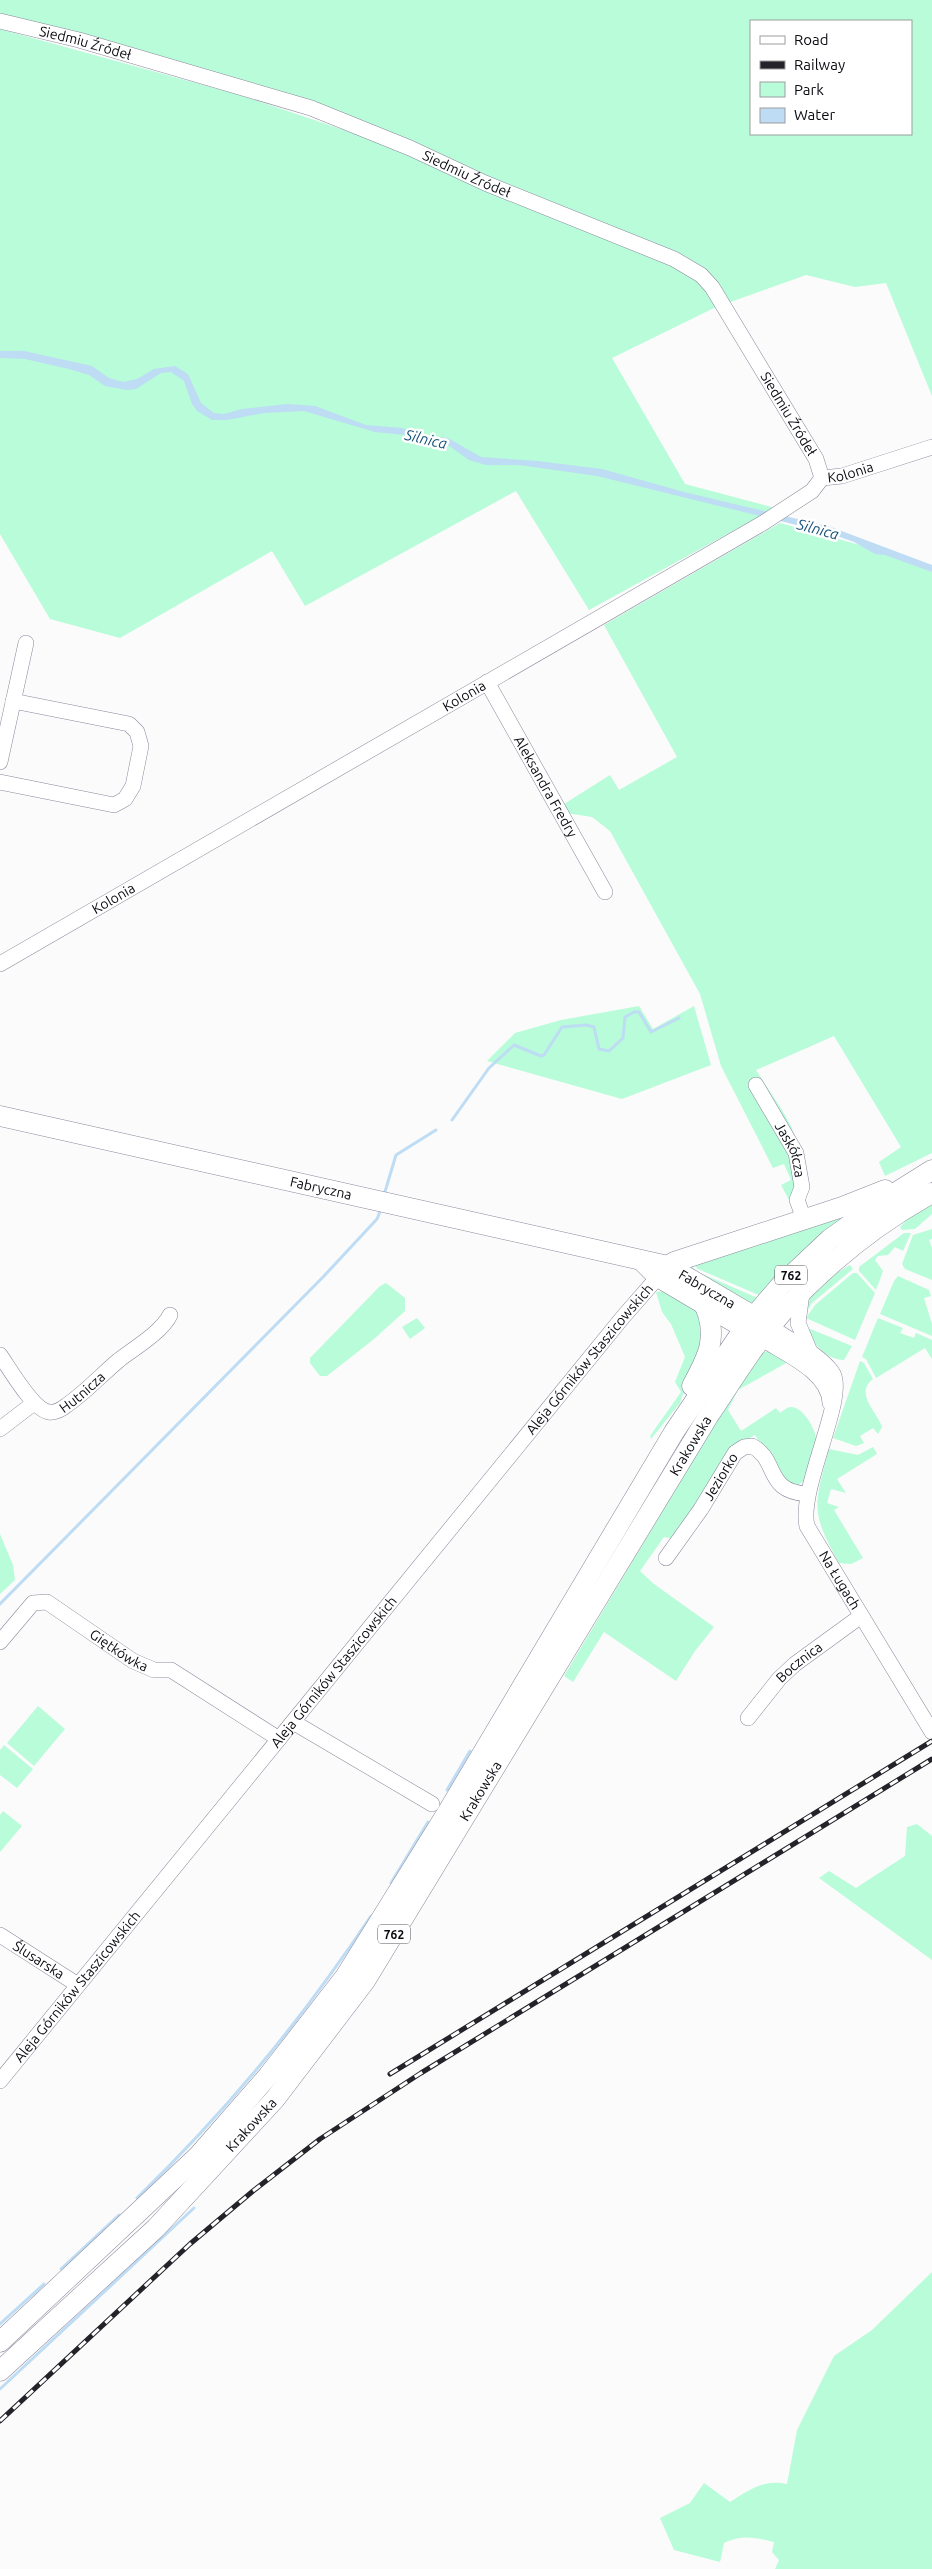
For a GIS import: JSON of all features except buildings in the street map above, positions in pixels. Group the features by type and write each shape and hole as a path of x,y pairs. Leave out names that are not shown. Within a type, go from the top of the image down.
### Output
{"main road":[{"name":"Fabryczna","path":"0,1116 641,1260 758,1327"},
{"name":"Krakowska","path":"0,2371 156,2228 275,2099 365,1981 709,1415 780,1286 830,1239 911,1182 932,1170"},
{"path":"663,1272 674,1262 804,1220 911,1182"},
{"name":"Krakowska","path":"0,2342 198,2156 268,2076 345,1976 447,1813 674,1432 758,1327 802,1293 870,1234 932,1193"},
{"name":"Fabryczna","path":"663,1272 704,1304 758,1327"},
{"path":"674,1432 711,1343 712,1323 704,1304"}],"street":[{"name":"Siedmiu Źródeł","path":"0,21 79,40 310,108 410,148 484,183 674,258 702,275 712,287 816,459 822,478"},
{"name":"Kolonia","path":"0,964 788,508 812,491 822,478 842,476 932,447"},
{"path":"0,762 26,643"},
{"name":"Aleksandra Fredry","path":"487,682 605,892"},
{"path":"0,782 114,805 124,799 133,786 141,746 137,732 128,724 14,701"},
{"name":"Jaskółcza","path":"756,1085 796,1153 802,1187 798,1200 804,1220"},
{"name":"Aleja Górników Staszicowskich","path":"0,2080 623,1317 663,1272"},
{"name":"Na Ługach","path":"802,1293 798,1323 812,1355"},
{"name":"Hutnicza","path":"34,1403 48,1412 65,1407 120,1359 131,1353 166,1322 170,1315"},
{"name":"Na Ługach","path":"758,1327 812,1355 824,1364 835,1377 837,1396 830,1414 808,1494 806,1520 810,1533 932,1732"},
{"name":"Na Ługach","path":"758,1327 824,1381 830,1400 830,1414"},
{"path":"0,1355 34,1403 0,1429"},
{"name":"Jeziorko","path":"666,1558 701,1509 735,1453 744,1447 752,1446 757,1448 781,1486 787,1490 808,1494"},
{"name":"Giętkówka","path":"0,1642 28,1608 40,1601 52,1605 133,1661 154,1670 171,1670 279,1739"},
{"name":"Bocznica","path":"748,1718 779,1679 795,1664 861,1616"},
{"path":"293,1722 432,1804"},
{"name":"Ślusarska","path":"0,1935 78,1985"}],"green space":[{"path":"0,0 932,0 932,396 886,283 855,287 806,275 714,308 612,358 685,484 775,508 589,610 516,491 305,606 272,551 120,638 50,619 0,534 0,29 243,96 356,134 353,120 0,15"},
{"path":"780,523 889,553 932,572 932,1153 885,1176 879,1162 901,1147 834,1036 756,1070 794,1132 800,1164 797,1182 790,1202 781,1185 791,1180 784,1164 773,1168 721,1066 700,994 610,831 592,817 566,813 564,804 610,775 619,790 677,757 604,625"},
{"path":"639,1006 653,1029 694,1006 711,1065 622,1099 487,1061 515,1033 561,1020"},
{"path":"932,1201 932,1214 915,1229 902,1230 900,1227 912,1214"},
{"path":"855,1209 761,1296 698,1269 693,1264"},
{"path":"932,1229 932,1239 929,1240 932,1248 932,1280 905,1269 902,1264 913,1235"},
{"path":"904,1233 911,1233 903,1251 895,1247 888,1255 878,1256 875,1260 883,1271 876,1290 859,1271 859,1267"},
{"path":"690,1265 698,1272 760,1299 753,1308 687,1267"},
{"path":"850,1265 853,1269 812,1303 802,1319 813,1293 833,1275"},
{"path":"853,1273 857,1273 875,1293 855,1340 806,1318 815,1305"},
{"path":"898,1276 929,1290 931,1296 924,1298 932,1324 932,1336 880,1314"},
{"path":"386,1283 405,1298 405,1311 374,1339 327,1376 320,1376 310,1363 310,1358 380,1286"},
{"path":"665,1291 690,1302 707,1325 680,1403 651,1439 650,1436 681,1392 675,1382 685,1357 671,1324 662,1312 656,1292"},
{"path":"417,1318 425,1328 410,1339 402,1327"},
{"path":"878,1318 903,1328 900,1333 914,1338 916,1333 932,1340 932,1359 925,1348 876,1378 866,1359 862,1357"},
{"path":"803,1326 852,1346 844,1360 831,1357 825,1353 814,1343"},
{"path":"763,1352 774,1352 788,1362 738,1390 728,1410 741,1431 776,1408 780,1413 789,1407 795,1407 804,1414 811,1424 816,1444 804,1481 795,1487 784,1481 755,1435 738,1445 673,1539 664,1537 640,1571 654,1584 714,1627 695,1651 676,1681 604,1632 573,1682 564,1676 735,1390"},
{"path":"860,1361 864,1363 873,1379 868,1385 866,1397 882,1427 878,1434 873,1428 860,1436 864,1443 856,1446 833,1438"},
{"path":"873,1447 877,1454 837,1479 846,1493 831,1489 827,1503 839,1507 834,1510 863,1558 851,1564 839,1563 823,1531 818,1508 820,1484 829,1449 858,1455"},
{"path":"0,1534 13,1565 15,1580 0,1594"},
{"path":"38,1706 65,1729 34,1766 7,1743"},
{"path":"4,1745 33,1769 17,1788 0,1775 0,1750"},
{"path":"3,1811 22,1826 0,1852 0,1815"},
{"path":"917,1824 932,1836 932,1960 819,1878 829,1871 856,1888 905,1856 907,1827"},
{"path":"932,2272 932,2569 775,2569 779,2560 772,2552 774,2542 749,2538 737,2538 724,2543 720,2562 674,2550 660,2518 690,2503 704,2483 730,2502 763,2484 787,2484 797,2430 834,2356 872,2330"}],"water":[{"name":"Silnica","path":"0,351 24,351 92,366 109,378 123,382 137,379 154,369 175,366 188,374 201,403 214,413 224,414 242,409 287,404 315,406 366,425 402,428 422,435 448,438 481,457 537,461 602,469 684,492 831,527 932,565 932,572 885,555 875,554 854,542 829,533 597,476 519,465 486,465 469,460 445,443 404,435 375,432 304,411 264,413 227,420 212,420 197,411 192,404 184,381 171,372 161,373 136,389 127,390 105,386 89,375 69,369 25,359 0,358"}],"waterway":[{"path":"452,1120 489,1068 514,1045 541,1056 544,1055 562,1027 586,1025 594,1027 599,1049 609,1051 623,1038 625,1017 634,1012 639,1012 651,1032 679,1018"},
{"path":"384,1195 396,1155 436,1130"},
{"path":"0,1604 324,1276 377,1219 381,1209"},
{"path":"447,1790 470,1751"},
{"path":"391,1883 428,1822"},
{"path":"137,2198 202,2131 262,2063 317,1992 371,1916"},
{"path":"0,2389 194,2208"},
{"path":"61,2269 119,2215"},
{"path":"0,2324 44,2284"}],"railway":[{"path":"390,2074 932,1741"},
{"path":"0,2421 190,2244 253,2191 320,2139 421,2073 932,1759"}]}
